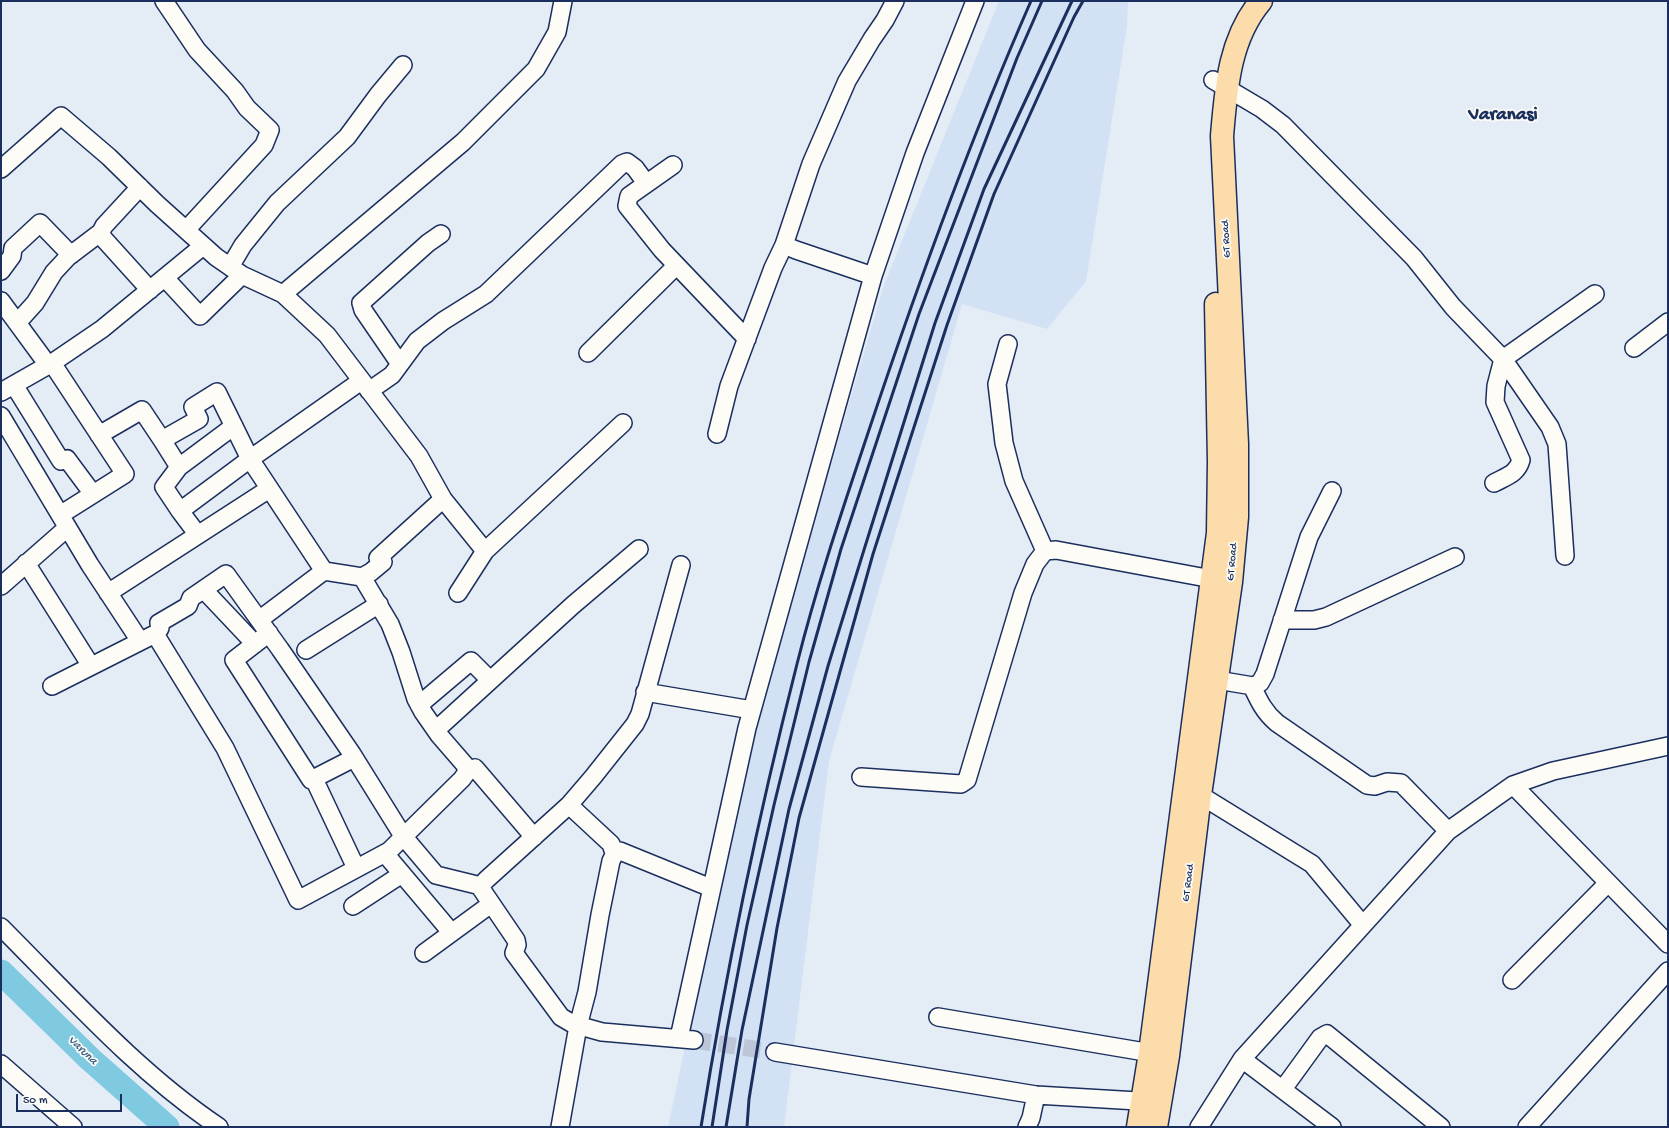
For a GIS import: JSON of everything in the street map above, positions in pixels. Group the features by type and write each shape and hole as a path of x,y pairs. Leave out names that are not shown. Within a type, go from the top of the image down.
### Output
{"highway":[{"name":"GT Road","path":"1156,1127 1152,1102 1179,900 1212,579 1227,534 1237,517 1237,444 1223,299 1222,136 1220,84 1229,24 1241,1"},
{"name":"GT Road","path":"1220,84 1250,14 1261,1"},
{"name":"GT Road","path":"1179,900 1200,794 1231,582 1227,534"},
{"name":"GT Road","path":"1138,1127 1152,1102"}],"street":[{"path":"164,1 197,50 235,91 247,108 270,130 264,145 186,230"},
{"path":"283,294 464,142 536,69 557,32 564,1"},
{"path":"717,434 729,386 773,268 784,245 811,164 847,81 885,20 895,1"},
{"path":"481,886 482,892 516,940 517,945 514,954 561,1017 578,1026 602,1032 687,1039 711,888 752,710 873,276 916,153 975,1"},
{"path":"165,278 200,316 236,271 243,245 277,203 346,137 403,65"},
{"path":"1220,84 1262,109 1282,125 1414,258 1453,307 1503,359 1550,427 1557,444 1566,556"},
{"path":"1,169 61,116 109,157 216,258 236,271 283,294 327,335 419,456 442,499 485,551"},
{"path":"180,511 250,459 365,386 392,375 417,341 443,321 486,294 622,164 627,162 635,168 646,183"},
{"path":"673,165 629,196 627,206 676,266 747,339"},
{"path":"17,323 35,303 54,272 71,255 100,232 140,187"},
{"path":"1,271 12,256 13,248 40,224 71,255"},
{"path":"100,232 103,238 150,290"},
{"path":"400,364 363,310 362,303 428,243 441,234"},
{"path":"784,245 873,276"},
{"path":"93,494 67,459 62,461 7,389 50,364 102,329 203,246"},
{"path":"588,353 676,266"},
{"path":"1494,483 1515,472 1521,460 1495,402 1496,386 1503,359 1595,294"},
{"path":"1,301 50,364 125,474 93,494 64,522 26,563 1,586"},
{"path":"1634,348 1668,322"},
{"path":"1008,344 997,384 1004,444 1014,481 1045,551"},
{"path":"162,440 199,419 193,407 216,392 250,459 324,571 362,577 371,572 383,562 378,558 442,499"},
{"path":"99,435 142,410 179,467"},
{"path":"1,416 64,522 140,641"},
{"path":"458,593 485,551 623,424"},
{"path":"198,535 164,487 179,467 234,426"},
{"path":"108,593 269,489"},
{"path":"1217,680 1252,686 1260,683 1265,674 1309,537 1332,491"},
{"path":"436,730 573,605 639,549"},
{"path":"861,777 961,784 967,780 1023,593 1034,564 1045,551 1056,550 1212,579"},
{"path":"1282,620 1314,620 1326,617 1455,557"},
{"path":"26,563 91,666"},
{"path":"481,886 569,805 635,724 646,692 681,565"},
{"path":"324,571 264,626 255,644 234,660 311,780 354,758"},
{"path":"52,686 155,634 159,630 159,623 188,606 191,598 226,574 264,626 354,758 403,836 436,875 481,886"},
{"path":"362,577 379,604 397,640 419,705 436,730 465,765 467,772"},
{"path":"204,590 255,644"},
{"path":"306,650 379,604"},
{"path":"155,634 225,748 298,900 389,851 462,779 467,772 475,768 534,837"},
{"path":"419,705 471,661 490,680"},
{"path":"1252,686 1260,704 1267,714 1277,723 1367,785 1375,786 1387,782 1401,783 1448,831"},
{"path":"646,692 752,710"},
{"path":"1199,1127 1242,1059 1362,924 1448,831 1513,785 1553,771 1668,746"},
{"path":"314,779 356,868"},
{"path":"1513,785 1668,944"},
{"path":"1200,794 1312,864 1362,924"},
{"path":"569,805 611,844 614,854"},
{"path":"560,1127 578,1026 587,992 600,915 611,860 614,854 620,850 711,888"},
{"path":"389,851 387,856 451,932"},
{"path":"353,906 402,874"},
{"path":"1512,980 1608,883"},
{"path":"424,953 491,904"},
{"path":"1,927 120,1045 172,1092 198,1113 219,1127"},
{"path":"1527,1127 1668,971"},
{"path":"938,1017 1159,1054"},
{"path":"1283,1090 1320,1038 1328,1034 1441,1127"},
{"path":"775,1052 1036,1095 1152,1102"},
{"path":"1242,1059 1332,1127"},
{"path":"1,1064 73,1127"},
{"path":"1027,1127 1031,1118 1036,1095"}],"shaded area":[{"path":"999,1 1128,1 1127,26 1086,281 1047,329 962,304 829,761 784,1127 668,1127 752,731 884,285"}],"waterway":[{"name":"Varuna","path":"1,972 90,1059 167,1127"}],"tunnel":[{"path":"694,1040 775,1052"}],"railway":[{"path":"701,1127 721,1010 756,837 783,721 813,604 860,456 926,266 966,159 1031,1"},
{"path":"712,1127 727,1030 747,925 774,805 809,662 841,549 919,314 1017,58 1042,1"},
{"path":"726,1127 742,1030 789,809 828,666 935,323 984,189 1072,1"},
{"path":"747,1127 749,1099 777,928 799,818 873,554 947,325 994,194 1074,17 1083,1"}],"district":[{"name":"Varanasi","path":"1503,116"}]}
